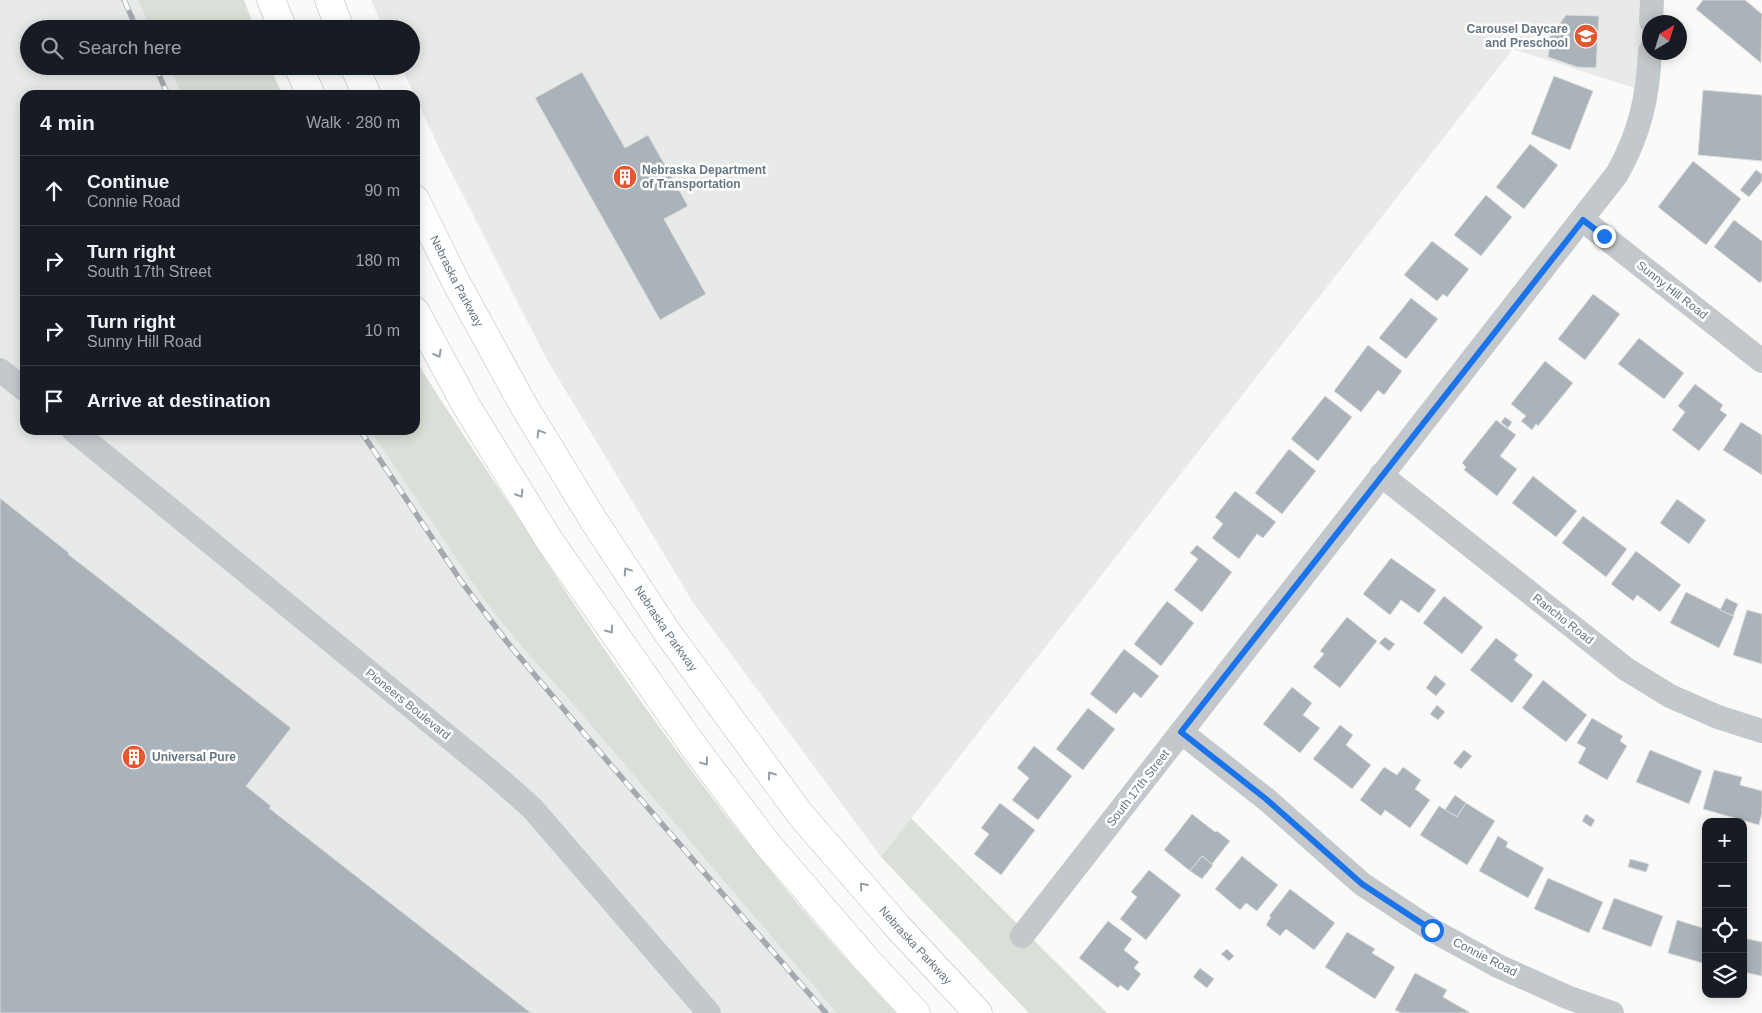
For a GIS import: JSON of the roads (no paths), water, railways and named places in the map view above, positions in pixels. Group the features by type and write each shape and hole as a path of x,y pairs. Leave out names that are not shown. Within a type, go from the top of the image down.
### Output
{"main road":[{"path":"271,0 279,20"},
{"path":"302,75 309,90"},
{"path":"358,75 365,90"},
{"name":"Nebraska Parkway","path":"420,209 457,284 525,408 594,521 667,632 800,814 897,926 978,1013"},
{"path":"420,320 466,407 549,540 688,739 768,845 867,960 916,1013"}],"street":[{"path":"1651,15 1652,0"},
{"name":"South 17th Street","path":"1022,936 1583,220 1617,174 1635,139 1646,98 1649,60"},
{"name":"Sunny Hill Road","path":"1583,220 1762,361"},
{"path":"0,370 20,386"},
{"name":"Pioneers Boulevard","path":"79,435 490,771 532,808 709,1013"},
{"name":"Rancho Road","path":"1381,476 1626,669 1670,696 1718,717 1762,731"},
{"name":"Connie Road","path":"1181,732 1266,799 1362,884 1385,900 1432,930 1498,966 1567,997 1612,1013"}],"railway":[{"path":"124,0 133,20"},
{"path":"159,75 166,90"},
{"path":"363,435 461,581 507,642 826,1013"}],"place":[{"name":"Carousel Daycare and Preschool","path":"1586,36"},
{"name":"Nebraska Department of Transportation","path":"625,177"},
{"name":"Universal Pure","path":"134,757"}]}
